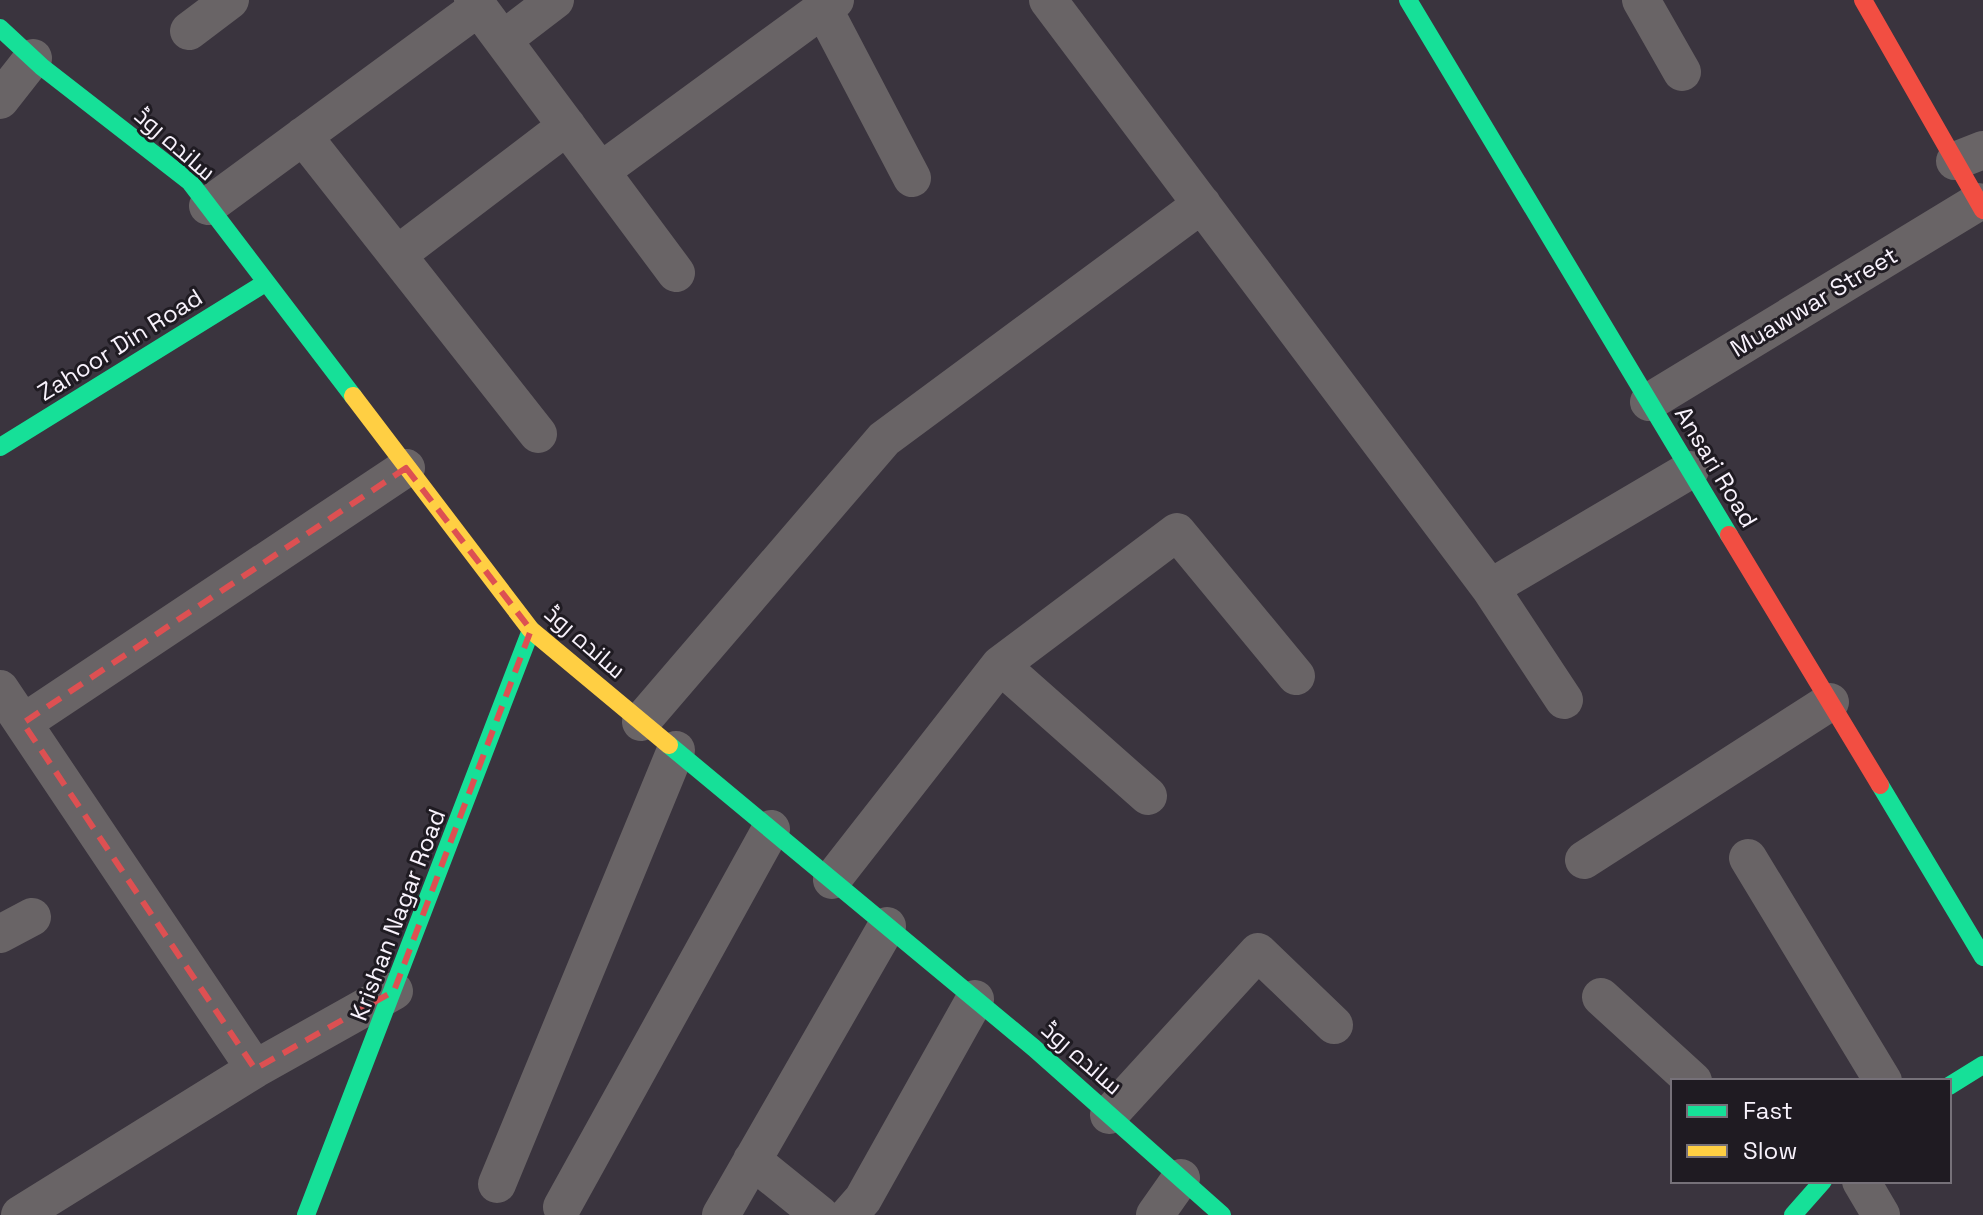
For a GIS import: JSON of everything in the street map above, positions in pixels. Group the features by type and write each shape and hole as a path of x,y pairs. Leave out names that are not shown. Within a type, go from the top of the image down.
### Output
{"main road":[{"name":"Ansari Road","path":"1408,0 1983,957"},
{"path":"1863,0 1969,156 1981,206"},
{"name":"ساندہ روڈ","path":"0,28 33,58 190,182 531,630 975,999 1222,1215"},
{"name":"Zahoor Din Road","path":"0,447 265,283"},
{"name":"Krishan Nagar Road","path":"310,1213 531,630"},
{"path":"1951,1085 1983,1065"}],"street":[{"path":"189,31 230,0"},
{"path":"504,39 555,0"},
{"path":"1048,0 1490,588 1564,700"},
{"path":"1641,0 1682,72"},
{"path":"208,206 476,4 676,273"},
{"path":"601,171 829,4 912,178"},
{"path":"0,100 33,58"},
{"path":"397,255 567,126"},
{"path":"303,136 538,434"},
{"path":"641,722 884,439 1202,204"},
{"name":"Muawwar Street","path":"1649,402 1981,206"},
{"path":"23,723 406,468"},
{"path":"1490,588 1690,470"},
{"path":"832,880 1000,665 1177,532 1296,676"},
{"path":"1000,665 1148,796"},
{"path":"0,689 255,1069"},
{"path":"1584,860 1830,702"},
{"path":"497,1184 676,750"},
{"path":"562,1207 771,829"},
{"path":"1748,858 1882,1079"},
{"path":"721,1215 887,926"},
{"path":"1109,1115 1258,952 1334,1025"},
{"path":"20,1215 255,1069 394,991"},
{"path":"1601,997 1691,1079"},
{"path":"849,1215 863,1199 975,999"},
{"path":"752,1160 820,1215"},
{"path":"1155,1215 1181,1178"},
{"path":"1862,1183 1881,1215"}],"highlighted area":[{"path":"406,468 531,630 394,991 255,1069 23,723"}],"traffic: fast":[{"path":"1408,0 1729,535"},
{"path":"0,28 42,67 190,182 353,396"},
{"path":"0,447 265,283"},
{"path":"306,1215 531,630"},
{"path":"669,745 1034,1048 1222,1215"},
{"path":"1880,785 1983,957"},
{"path":"1951,1085 1983,1065"},
{"path":"1793,1215 1821,1183"}],"traffic: slow":[{"path":"353,396 531,630 669,745"}],"traffic: jam":[{"path":"1863,0 1983,210"},
{"path":"1729,535 1880,785"}]}
